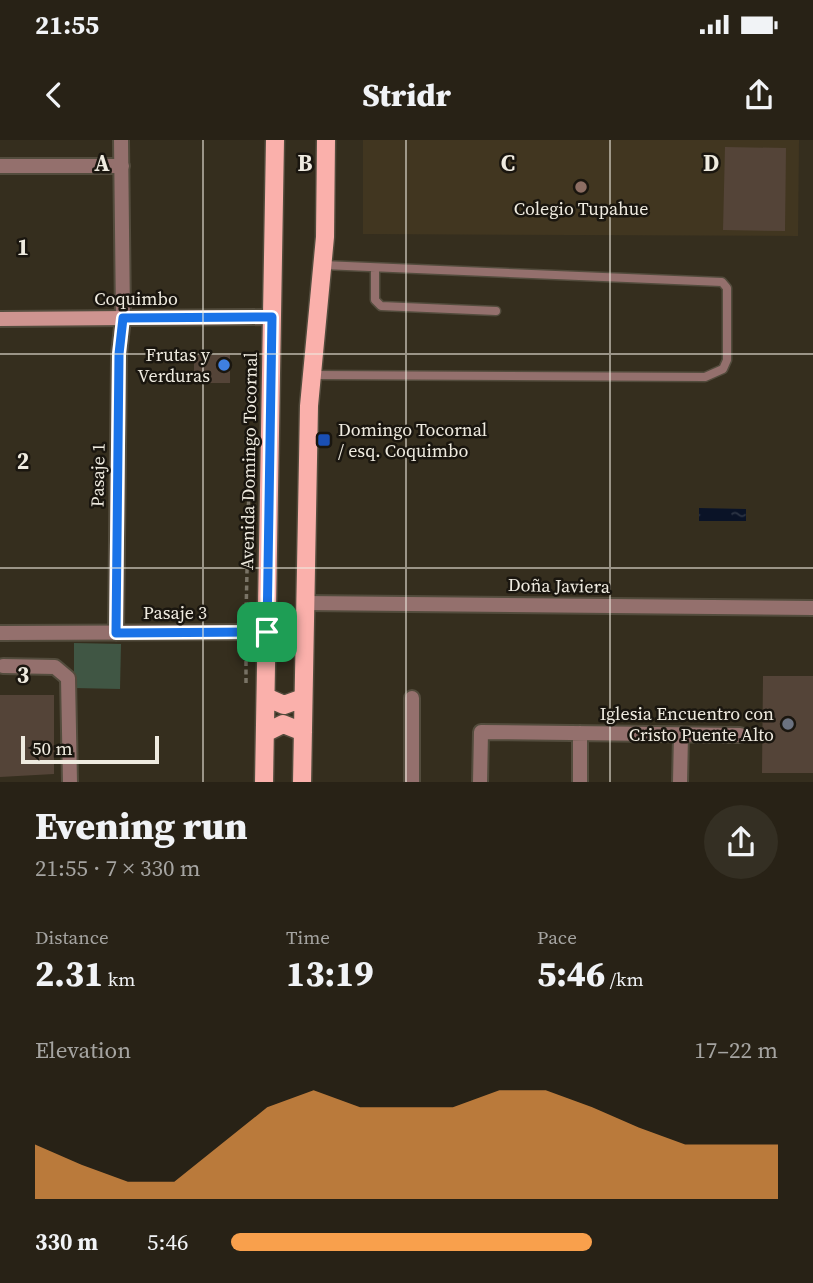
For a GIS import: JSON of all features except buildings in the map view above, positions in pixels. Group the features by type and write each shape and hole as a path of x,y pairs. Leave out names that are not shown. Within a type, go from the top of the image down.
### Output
{"main road":[{"name":"Avenida Domingo Tocornal","path":"264,782 275,140"},
{"path":"302,782 311,375 323,265 326,140"},
{"path":"266,697 284,705 303,698"},
{"path":"265,733 283,724 303,732"}],"street":[{"name":"Pasaje 1","path":"116,633 119,354 123,318 121,140"},
{"path":"0,166 121,166"},
{"name":"Coquimbo","path":"0,319 272,317"},
{"name":"Doña Javiera","path":"304,603 813,608"},
{"name":"Pasaje 3","path":"0,633 267,632"},
{"path":"3,666 55,667 68,678 70,782"},
{"path":"412,698 412,782"},
{"path":"480,782 481,732 740,735"},
{"path":"580,733 580,782"},
{"path":"680,782 681,734"}],"lane":[{"path":"311,375 705,377 723,369 727,360 727,288 722,282 323,265"},
{"path":"375,268 374,300 380,306 496,311"}],"shaded area":[{"name":"Colegio Tupahue","path":"363,140 799,140 798,236 363,234"}],"green space":[{"path":"74,643 121,644 120,689 74,688"}],"water":[{"path":"699,508 746,509 746,521 699,521"}],"place":[{"name":"Colegio Tupahue","path":"581,187"},
{"name":"Frutas y Verduras","path":"224,365"},
{"name":"Domingo Tocornal / esq. Coquimbo","path":"324,440"},
{"name":"Iglesia Encuentro con Cristo Puente Alto","path":"788,724"}],"route":[{"path":"272,317 267,632 116,633 119,354 123,318 272,317"}]}
